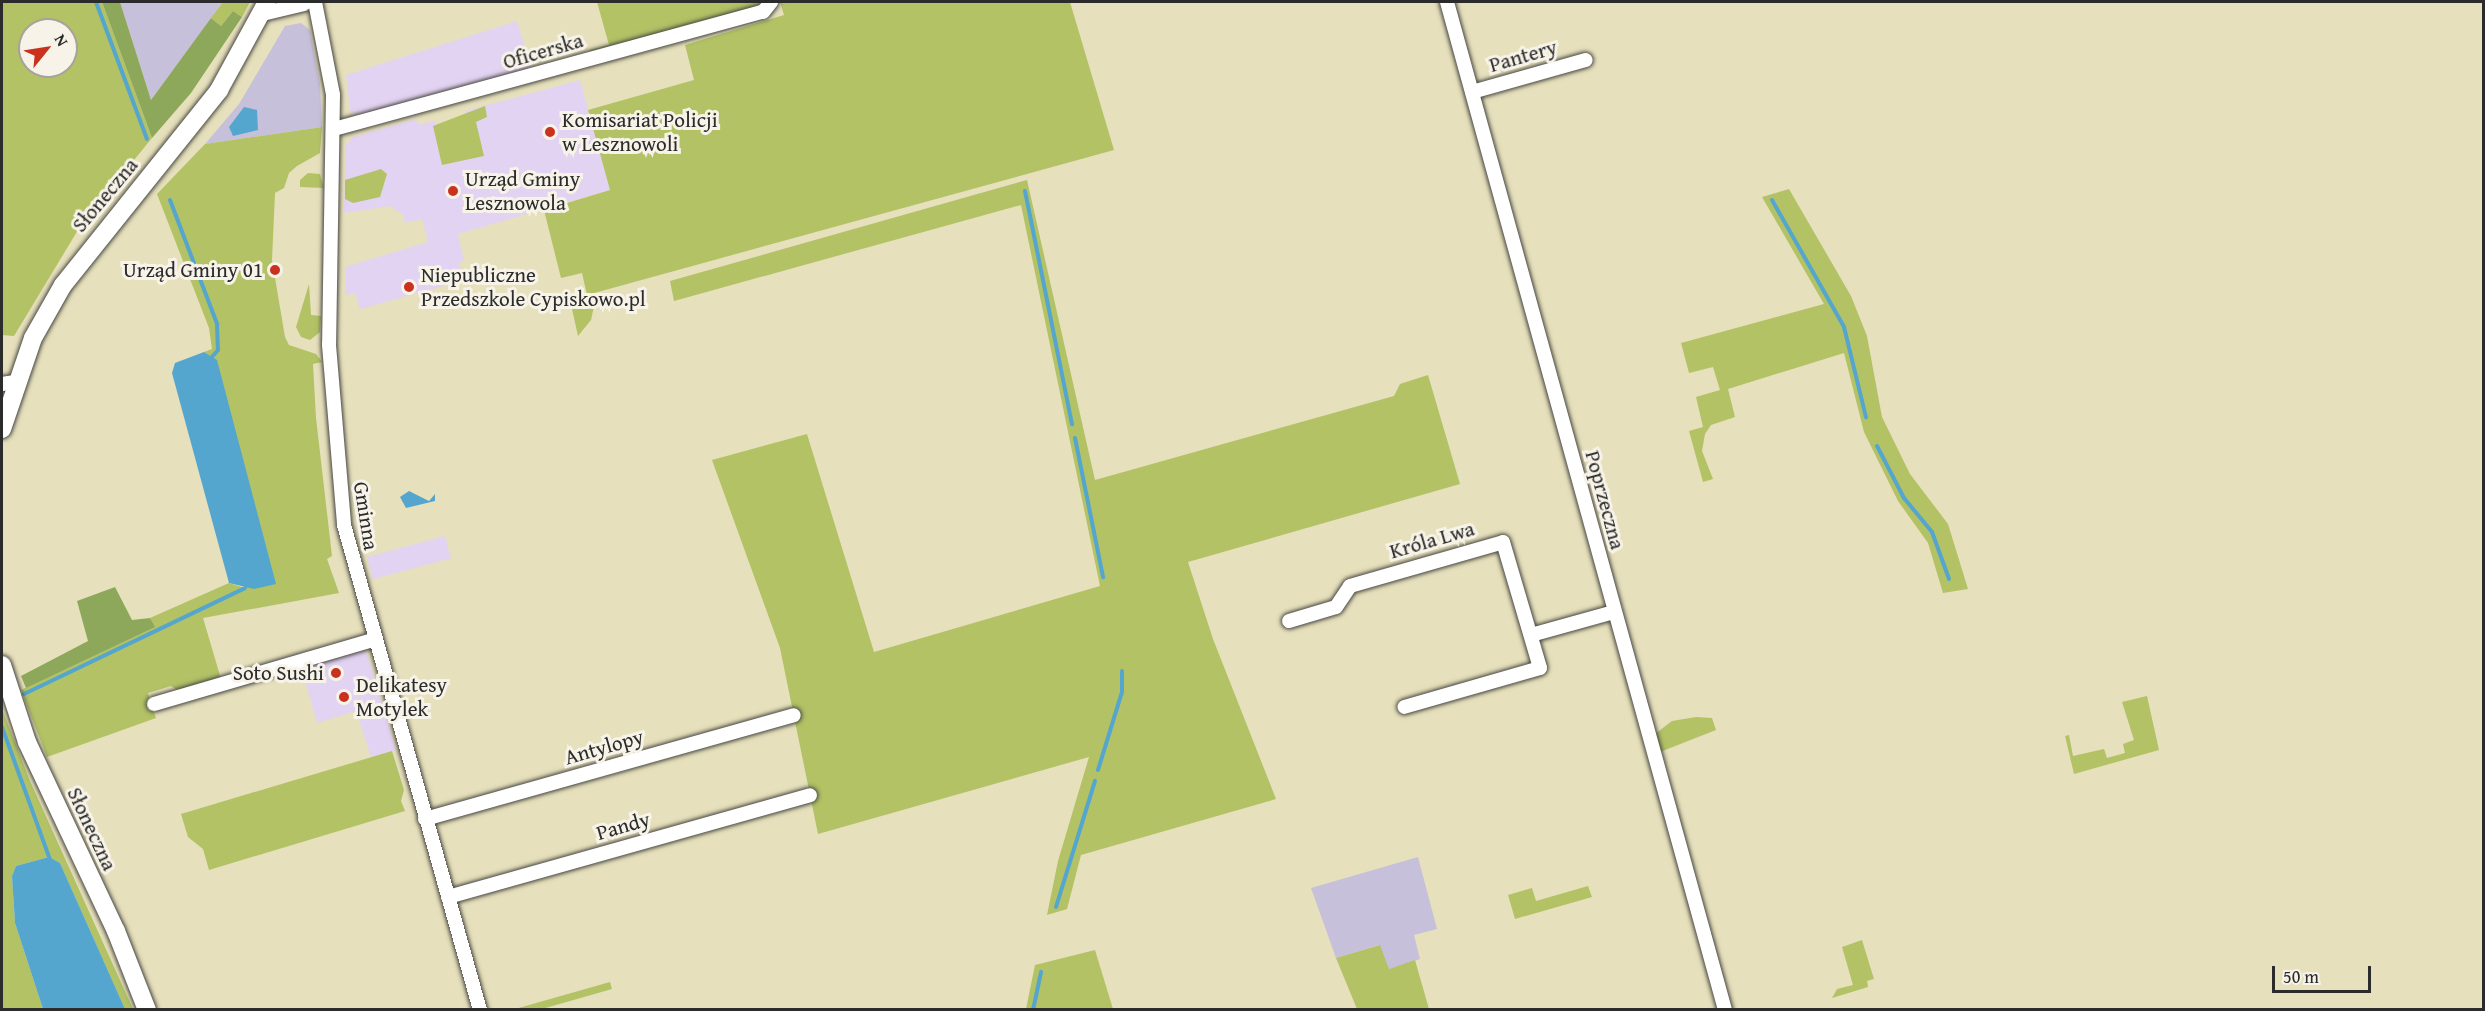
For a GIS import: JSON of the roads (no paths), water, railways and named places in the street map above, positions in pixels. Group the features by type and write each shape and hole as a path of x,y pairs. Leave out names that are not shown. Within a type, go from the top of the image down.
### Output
{"main road":[{"name":"Słoneczna","path":"2,429 8,383 63,285 219,90 265,8"},
{"name":"Słoneczna","path":"2,665 27,742 116,931 147,1010"}],"street":[{"name":"Poprzeczna","path":"1447,2 1725,1010"},
{"name":"Gminna","path":"265,8 311,5 333,95 328,324 344,525 374,640 480,1010"},
{"name":"Oficerska","path":"334,129 767,7"},
{"name":"Pantery","path":"1472,92 1586,60"},
{"name":"Króla Lwa","path":"1289,621 1336,607 1350,586 1503,542 1540,669 1404,707"},
{"path":"1531,635 1614,612"},
{"path":"154,704 374,640"},
{"name":"Antylopy","path":"426,819 794,716"},
{"name":"Pandy","path":"448,897 810,795"}],"water":[{"path":"244,107 257,110 258,130 233,136 229,127"},
{"path":"204,352 217,360 276,584 254,589 229,583 172,373 175,363"},
{"path":"409,491 429,501 435,494 435,501 406,508 400,497"},
{"path":"49,857 60,863 125,1009 43,1009 15,923 12,876 16,866"}],"waterway":[{"path":"96,2 147,139"},
{"path":"1025,191 1072,424"},
{"path":"170,200 217,324 218,350 212,357"},
{"path":"1772,200 1844,327 1866,417"},
{"path":"1075,438 1103,577"},
{"path":"1877,446 1904,498 1932,532 1949,579"},
{"path":"24,694 245,588"},
{"path":"1098,770 1122,692 1122,671"},
{"path":"2,727 51,862"},
{"path":"1056,907 1095,781"},
{"path":"1033,1010 1041,972"}],"place":[{"name":"Komisariat Policji w Lesznowoli","path":"550,132"},
{"name":"Urząd Gminy Lesznowola","path":"453,191"},
{"name":"Urząd Gminy 01","path":"275,270"},
{"name":"Niepubliczne Przedszkole Cypiskowo.pl","path":"409,287"},
{"name":"Soto Sushi","path":"336,673"},
{"name":"Delikatesy Motylek","path":"344,697"}]}
